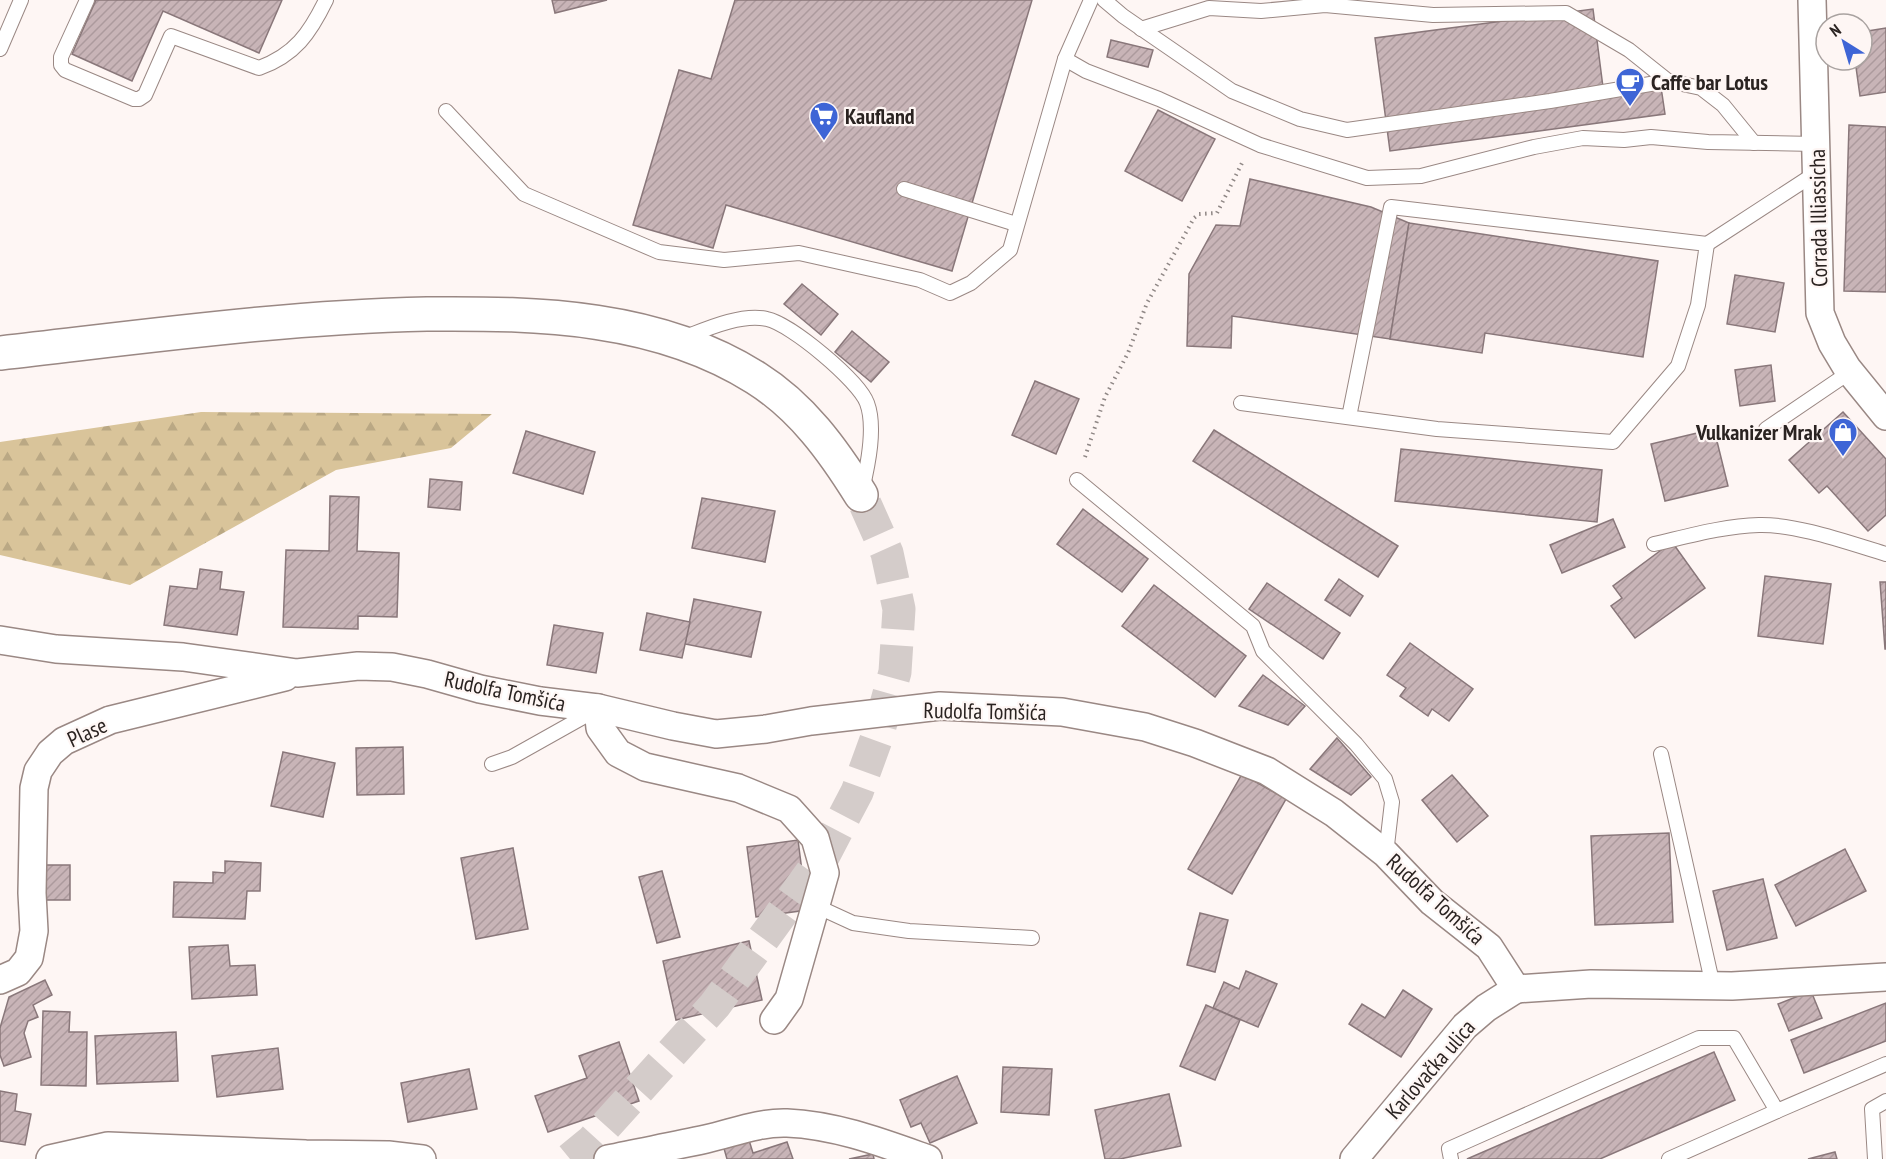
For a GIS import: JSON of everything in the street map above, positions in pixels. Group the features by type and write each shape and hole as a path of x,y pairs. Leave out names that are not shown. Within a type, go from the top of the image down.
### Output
{"main road":[{"path":"0,353 283,321 375,315 544,316 592,320 675,340 719,358 757,378 788,402 831,449 861,495"}],"street":[{"name":"Corrada Illiassicha","path":"1812,0 1820,313 1832,343 1850,372 1886,416"},
{"name":"Rudolfa Tomšića","path":"0,640 56,649 183,657 297,673 358,666 392,667 480,689 530,699 598,708 716,734 940,706 1062,712 1145,727 1195,742 1267,771 1334,813 1386,854 1432,902 1489,947 1516,990"},
{"name":"Plase","path":"0,980 18,972 29,958 34,931 32,893 34,788 38,771 50,753 64,741 110,720 297,673"},
{"path":"598,708 600,728 618,753 645,767 738,788 789,809 815,838 825,873 789,999 774,1020"},
{"path":"1516,990 1591,984 1713,986 1886,977"},
{"name":"Karlovačka ulica","path":"1354,1159 1465,1026 1486,1008 1516,990"},
{"path":"608,1159 757,1126 786,1123 825,1128 867,1138 928,1159"},
{"path":"50,1159 108,1146 388,1155 422,1159"}],"lane":[{"path":"0,49 21,0"},
{"path":"87,0 61,57 61,65 65,69 134,99 139,99 145,94 171,36 259,68 275,62 293,49 313,27 326,0"},
{"path":"446,111 524,194 659,252 724,260 799,254 920,280 950,293 971,284 1010,250 1065,59 1091,0"},
{"path":"1104,0 1232,91 1300,119 1347,130 1550,101 1668,81 1701,88 1723,105 1754,143"},
{"path":"1142,29 1209,8 1261,11 1325,5 1433,15 1566,13 1629,50 1668,81"},
{"path":"1065,59 1086,71 1159,99 1253,141 1368,178 1421,176 1534,147 1583,138 1624,140 1652,137 1708,142 1816,144"},
{"path":"1348,417 1391,207 1707,244 1816,173"},
{"path":"904,189 1016,224"},
{"path":"1241,403 1437,429 1613,442 1678,366 1698,304 1707,244"},
{"path":"675,340 740,319 767,318 809,342 867,401 871,418 868,462 861,495"},
{"path":"1766,429 1850,372"},
{"path":"1077,480 1253,626 1263,651 1356,744 1384,779 1392,802 1386,854"},
{"path":"1654,544 1731,527 1762,525 1807,531 1886,554"},
{"path":"492,764 512,757 598,708"},
{"path":"1661,754 1713,986"},
{"path":"816,906 853,922 909,931 1032,938"},
{"path":"1451,1159 1449,1149 1699,1038 1734,1038 1777,1111"},
{"path":"1669,1159 1886,1064"},
{"path":"1875,1159 1872,1109 1886,1101"}],"path":[{"path":"1077,480 1105,397 1128,353 1147,303 1194,218 1199,214 1217,213 1253,141"}],"green space":[{"path":"201,412 492,414 451,448 336,470 130,585 0,555 0,442"}],"building":[{"path":"96,0 282,0 259,53 163,11 132,81 72,54"},
{"path":"552,0 607,0 555,13"},
{"name":"Kaufland","path":"735,0 1032,0 952,271 726,205 713,248 633,225 679,70 711,79"},
{"path":"1593,9 1604,95 1661,87 1665,114 1390,151 1375,38"},
{"path":"1886,28 1886,92 1860,96 1857,72 1874,72 1874,30"},
{"path":"1111,40 1153,50 1148,67 1107,57"},
{"path":"1158,110 1215,139 1182,201 1125,171"},
{"path":"1849,125 1886,127 1886,292 1844,291"},
{"path":"1250,179 1371,207 1409,223 1390,339 1232,316 1231,348 1187,346 1189,274 1216,225 1240,226"},
{"path":"1409,223 1658,261 1643,357 1485,333 1482,353 1390,339"},
{"path":"1735,275 1784,283 1775,332 1727,324"},
{"path":"802,284 838,314 821,335 784,304"},
{"path":"852,331 889,362 871,382 835,352"},
{"path":"1771,365 1775,401 1740,406 1735,370"},
{"path":"1035,381 1079,399 1056,454 1012,435"},
{"path":"1843,412 1886,459 1886,515 1868,531 1827,486 1819,493 1789,460"},
{"path":"1714,429 1728,486 1665,501 1651,444"},
{"path":"1214,430 1398,546 1378,577 1193,461"},
{"path":"526,431 595,452 583,494 513,473"},
{"path":"1401,449 1602,470 1597,522 1395,501"},
{"path":"430,479 462,482 460,510 428,507"},
{"path":"330,496 359,497 357,551 399,553 397,617 358,616 358,629 283,627 286,550 329,551"},
{"path":"702,498 775,511 765,562 692,548"},
{"path":"1083,509 1148,559 1122,592 1057,544"},
{"path":"1613,519 1625,547 1562,573 1550,545"},
{"path":"1672,542 1705,588 1635,638 1611,606 1622,598 1613,586"},
{"path":"200,569 222,572 220,589 244,592 237,635 164,625 170,586 197,589"},
{"path":"1765,576 1831,584 1823,644 1758,636"},
{"path":"1339,579 1363,596 1350,616 1325,600"},
{"path":"1880,582 1886,582 1886,649 1885,649"},
{"path":"1267,583 1340,633 1323,659 1249,609"},
{"path":"1154,585 1246,656 1215,697 1122,626"},
{"path":"694,599 761,612 751,657 685,644"},
{"path":"647,613 690,622 682,658 640,650"},
{"path":"554,625 603,633 596,673 547,665"},
{"path":"1410,643 1473,689 1449,721 1432,709 1428,716 1400,696 1406,688 1387,675"},
{"path":"1263,675 1305,706 1288,725 1239,706"},
{"path":"1337,738 1371,777 1351,795 1310,769"},
{"path":"403,747 404,794 357,795 356,748"},
{"path":"283,752 335,763 323,817 271,806"},
{"path":"1242,774 1286,799 1232,894 1188,869"},
{"path":"1452,775 1488,816 1457,842 1422,800"},
{"path":"1669,833 1673,922 1595,925 1591,836"},
{"path":"798,840 807,910 756,917 747,847"},
{"path":"513,848 528,929 476,939 461,858"},
{"path":"1845,849 1866,891 1796,926 1775,885"},
{"path":"225,861 261,863 260,891 247,891 245,919 173,917 174,882 213,883 213,872 225,873"},
{"path":"45,865 70,865 70,900 45,900"},
{"path":"662,871 680,937 657,943 639,877"},
{"path":"1763,879 1777,938 1727,950 1713,891"},
{"path":"1200,913 1228,920 1215,972 1187,965"},
{"path":"749,941 762,1000 676,1020 663,961"},
{"path":"228,945 230,966 255,965 257,995 192,999 189,947"},
{"path":"1246,971 1277,984 1258,1027 1213,1008 1224,982 1239,989"},
{"path":"45,980 52,995 33,1005 38,1017 28,1021 24,1033 31,1057 4,1066 0,1055 0,1028 9,997"},
{"path":"1403,990 1432,1009 1401,1057 1349,1024 1362,1004 1385,1018"},
{"path":"1811,991 1822,1018 1789,1031 1778,1004"},
{"path":"1886,1003 1886,1041 1804,1073 1791,1040"},
{"path":"1206,1005 1240,1020 1215,1080 1180,1066"},
{"path":"43,1011 70,1012 69,1032 87,1032 86,1086 41,1085"},
{"path":"176,1032 178,1081 97,1084 95,1036"},
{"path":"619,1042 639,1101 548,1132 535,1096 587,1078 579,1056"},
{"path":"278,1048 283,1089 217,1097 212,1056"},
{"path":"1714,1052 1735,1100 1600,1159 1467,1159"},
{"path":"1003,1067 1052,1069 1049,1115 1001,1112"},
{"path":"469,1069 477,1109 408,1122 401,1083"},
{"path":"957,1076 977,1123 930,1143 921,1123 911,1127 900,1100"},
{"path":"0,1091 17,1094 15,1111 31,1114 25,1145 0,1141"},
{"path":"1169,1094 1181,1146 1120,1159 1105,1159 1095,1110"},
{"path":"748,1137 753,1153 787,1142 793,1159 727,1159 723,1145"},
{"path":"1835,1152 1837,1159 1808,1159"},
{"path":"873,1154 874,1159 849,1159"}],"tunnel":[{"path":"570,1159 592,1141 715,1005 824,855 857,792 877,737 895,672 899,609 887,553 861,495"}],"place":[{"name":"Caffe bar Lotus","path":"1630,108"},
{"name":"Kaufland","path":"824,142"},
{"name":"Vulkanizer Mrak","path":"1843,458"}]}
